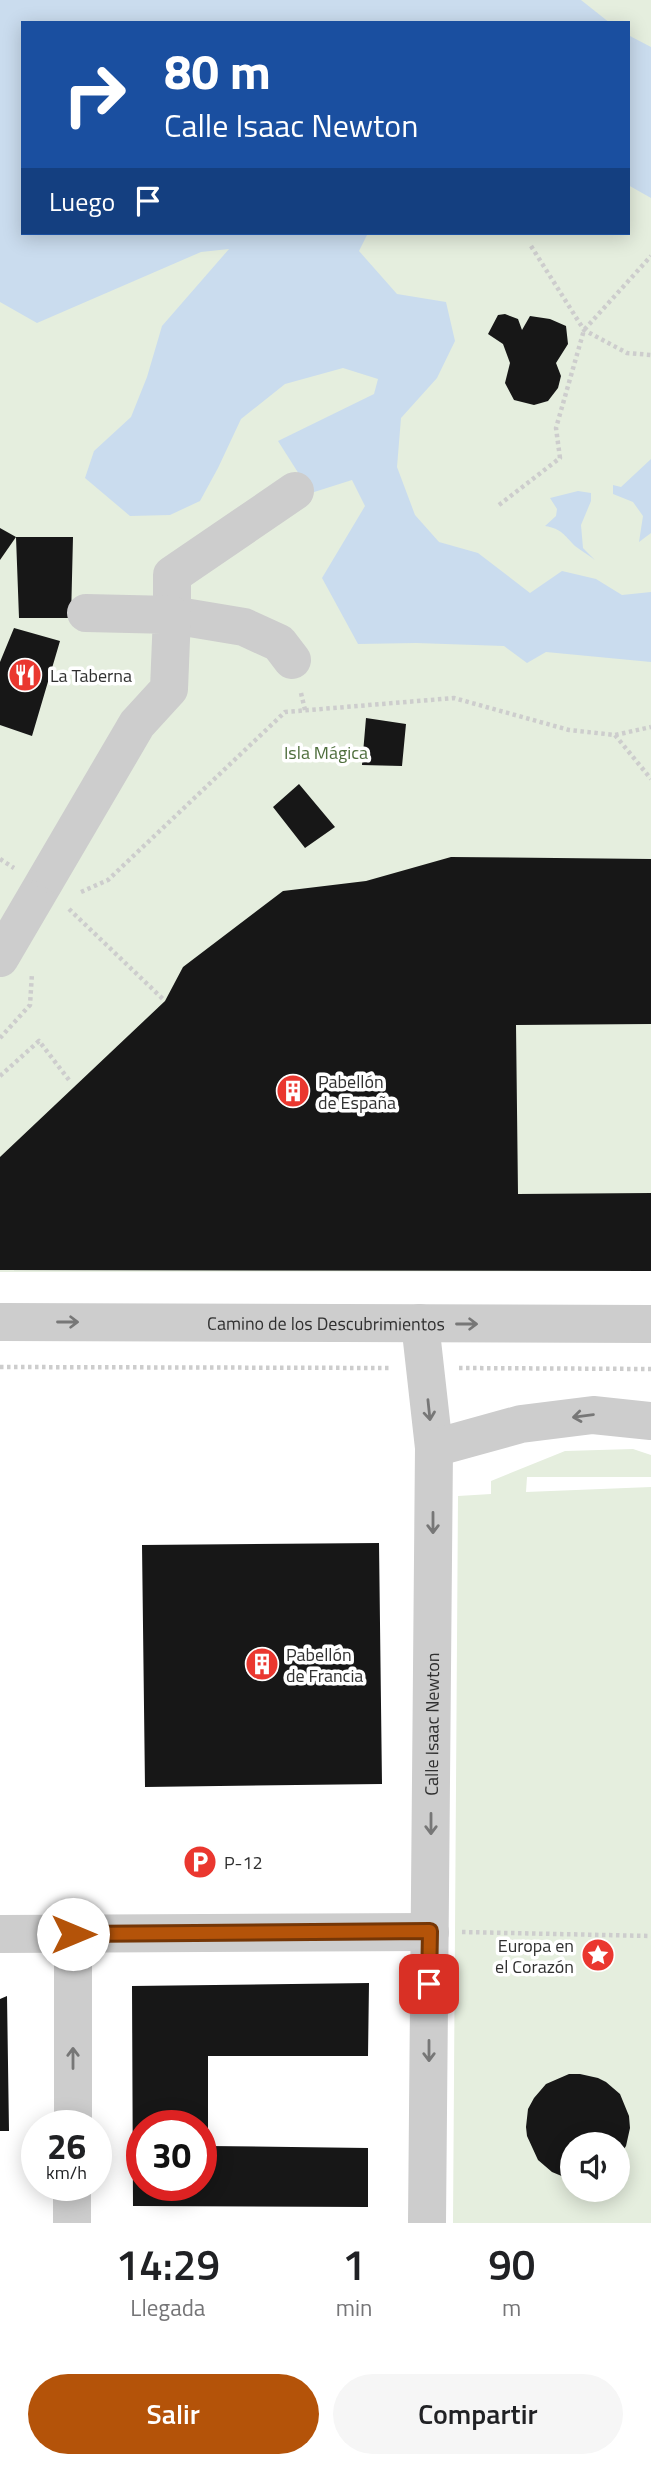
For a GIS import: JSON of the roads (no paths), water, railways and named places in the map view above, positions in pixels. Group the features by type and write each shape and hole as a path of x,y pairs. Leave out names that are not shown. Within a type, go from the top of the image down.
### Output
{"street":[{"path":"16,963 138,724 169,689 172,575 295,491"},
{"path":"86,613 172,615 244,627 279,643 292,660"},
{"name":"Camino de los Descubrimientos","path":"0,1322 651,1324"},
{"name":"Calle Isaac Newton","path":"420,1324 434,1448 427,2223"},
{"path":"434,1448 521,1424 593,1415 651,1421"},
{"path":"0,1934 430,1931"},
{"path":"73,1934 73,2110"},
{"path":"72,2201 72,2223"}],"water":[{"path":"0,0 581,0 607,21 21,21 21,235 367,235 359,251 397,294 446,302 455,341 437,378 401,418 397,467 415,515 439,542 478,553 530,593 562,571 596,579 622,595 651,592 651,662 546,652 527,663 504,646 358,644 322,578 365,506 352,480 311,493 278,441 374,394 378,379 343,368 285,384 241,419 200,501 170,515 130,516 85,478 94,451 131,417 147,377 162,326 229,249 201,252 37,323 0,302"},
{"path":"630,36 651,47 651,198 630,186"},
{"path":"651,459 651,533 639,542 643,516 633,502 613,494 613,485 621,487"},
{"path":"578,491 591,493 591,501 581,525 583,548 595,560 559,531 545,526 556,516 557,509 550,498"}],"place":[{"name":"La Taberna","path":"25,675"},
{"name":"Pabellón de España","path":"293,1091"},
{"name":"Pabellón de Francia","path":"262,1664"},
{"name":"P-12","path":"200,1862"},
{"name":"Europa en el Corazón","path":"598,1955"}],"park label":[{"name":"Isla Mágica","path":"326,752"}]}
